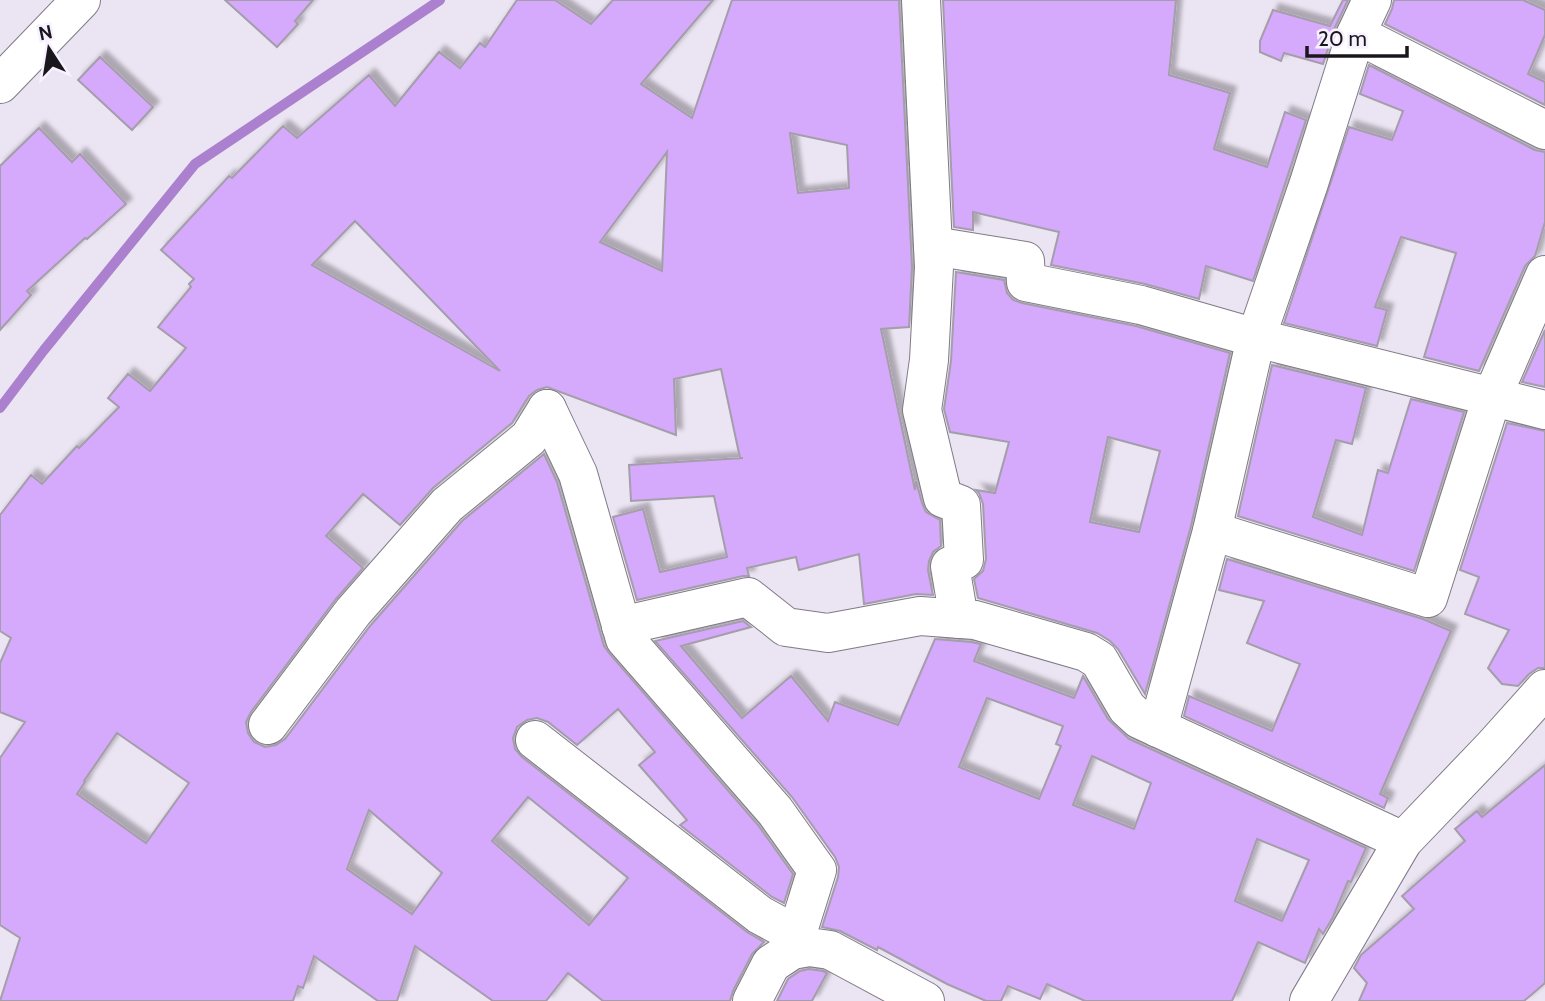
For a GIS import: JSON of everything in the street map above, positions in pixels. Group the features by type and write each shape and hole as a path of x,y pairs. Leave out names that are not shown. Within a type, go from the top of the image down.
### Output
{"street":[{"path":"0,84 81,0"},
{"path":"921,0 934,267 922,410 943,498 961,505 964,560 950,565 959,619"},
{"path":"1158,728 1212,531 1256,338 1356,34 1372,0"},
{"path":"1356,34 1545,130"},
{"path":"933,246 1025,261 1026,282 1141,305 1256,338 1545,410"},
{"path":"1212,531 1428,598 1492,397 1545,275"},
{"path":"268,725 354,612 447,505 529,438 547,409 578,474 625,639 775,811 817,870 794,942 771,964 752,1001"},
{"path":"621,626 747,597 786,627 828,632 920,616 975,620 1086,652 1099,660 1127,708 1139,719 1403,841"},
{"path":"1309,1001 1403,841 1545,689"},
{"path":"535,740 794,942 830,950 925,1001"}],"building":[{"path":"225,0 313,0 295,21 298,24 277,47"},
{"path":"517,0 555,0 591,24 613,0 713,0 641,84 692,118 732,0 899,0 912,267 909,327 881,329 915,490 916,481 926,512 940,520 941,546 933,552 928,570 933,595 916,594 864,604 859,554 799,570 796,557 747,568 749,576 637,600 613,517 643,509 660,572 727,557 714,496 631,501 629,465 743,458 740,458 721,369 674,379 676,435 547,387 529,396 512,423 433,488 400,525 363,494 326,536 363,568 336,599 251,712 246,722 248,733 254,742 265,747 276,745 285,739 370,626 462,521 544,454 557,482 604,646 758,825 793,874 784,903 772,897 680,825 687,820 639,765 655,752 618,709 577,745 548,722 537,718 527,720 517,727 513,738 515,749 522,757 747,932 764,942 752,954 730,1001 603,1001 568,973 546,1001 493,1001 415,946 397,1001 378,1001 314,956 303,988 298,986 293,1001 0,1001 20,938 0,925 0,758 25,722 0,712 0,663 11,638 0,631 0,515 31,475 42,484 77,446 79,448 119,407 108,398 128,374 150,391 186,348 158,327 191,287 189,284 194,279 161,250 229,176 232,178 283,126 297,138 369,75 395,106 439,52 460,68 480,43 485,47","holes":["790,133 847,145 849,188 798,193","667,152 662,271 600,242","355,221 500,371 312,265","117,733 189,783 146,843 77,794","528,797 628,878 589,925 492,841","369,810 442,873 412,914 347,869"]},
{"path":"943,0 1176,0 1169,75 1230,93 1214,149 1267,167 1285,112 1306,120 1253,281 1206,266 1199,299 1145,284 1051,265 1059,232 973,212 973,230 954,227"},
{"path":"1343,0 1348,0 1335,27 1323,64 1284,53 1281,61 1260,52 1260,41 1273,10 1330,26"},
{"path":"1394,0 1523,0 1545,10 1545,35 1528,74 1545,82 1545,105 1385,24"},
{"path":"100,57 153,107 132,130 78,80"},
{"path":"1369,65 1535,150 1545,152 1545,222 1535,256 1525,266 1479,371 1424,357 1456,253 1401,237 1375,307 1387,310 1377,346 1284,323 1349,127 1392,140 1403,111 1360,94"},
{"path":"39,128 72,162 80,154 126,204 27,291 31,295 0,330 0,166"},
{"path":"956,272 1004,280 1007,293 1013,300 1022,303 1136,326 1230,353 1191,526 1145,694 1118,649 1097,633 978,598 974,579 983,571 986,559 983,504 976,490 995,493 1009,442 950,432 944,409 951,361","holes":["1108,437 1160,451 1139,532 1090,522"]},
{"path":"1545,330 1545,387 1522,382"},
{"path":"1272,365 1366,388 1352,444 1336,440 1313,517 1362,535 1378,470 1388,473 1411,399 1464,412 1414,571 1238,516"},
{"path":"1507,423 1545,431 1545,668 1538,668 1529,674 1518,686 1502,684 1488,668 1509,630 1465,614 1479,577 1460,570"},
{"path":"1227,559 1423,619 1451,631 1380,794 1388,798 1384,808 1184,716 1189,696 1272,731 1300,664 1247,643 1264,601 1219,590"},
{"path":"743,621 751,627 681,646 742,718 791,676 828,721 835,702 898,725 935,639 981,644 974,661 1074,698 1083,676 1108,719 1129,739 1366,848 1323,934 1319,929 1305,963 1258,942 1232,1001 1085,1001 1047,984 1040,999 1008,986 1001,1001 986,1001 947,984 878,947 877,950 840,931 822,927 838,877 839,867 835,857 792,797 655,641","holes":["987,698 1063,726 1056,744 1061,746 1039,799 959,767","1092,756 1151,783 1134,829 1073,805","1257,839 1309,860 1282,921 1235,901"]},
{"path":"1545,765 1545,983 1524,1001 1359,1001 1367,983 1354,968 1361,955 1414,909 1402,896 1465,841 1455,829 1477,811 1482,817"},
{"path":"809,969 827,973 812,1001 777,1001 788,979"}],"waterway":[{"path":"0,408 195,164 440,0"}]}
